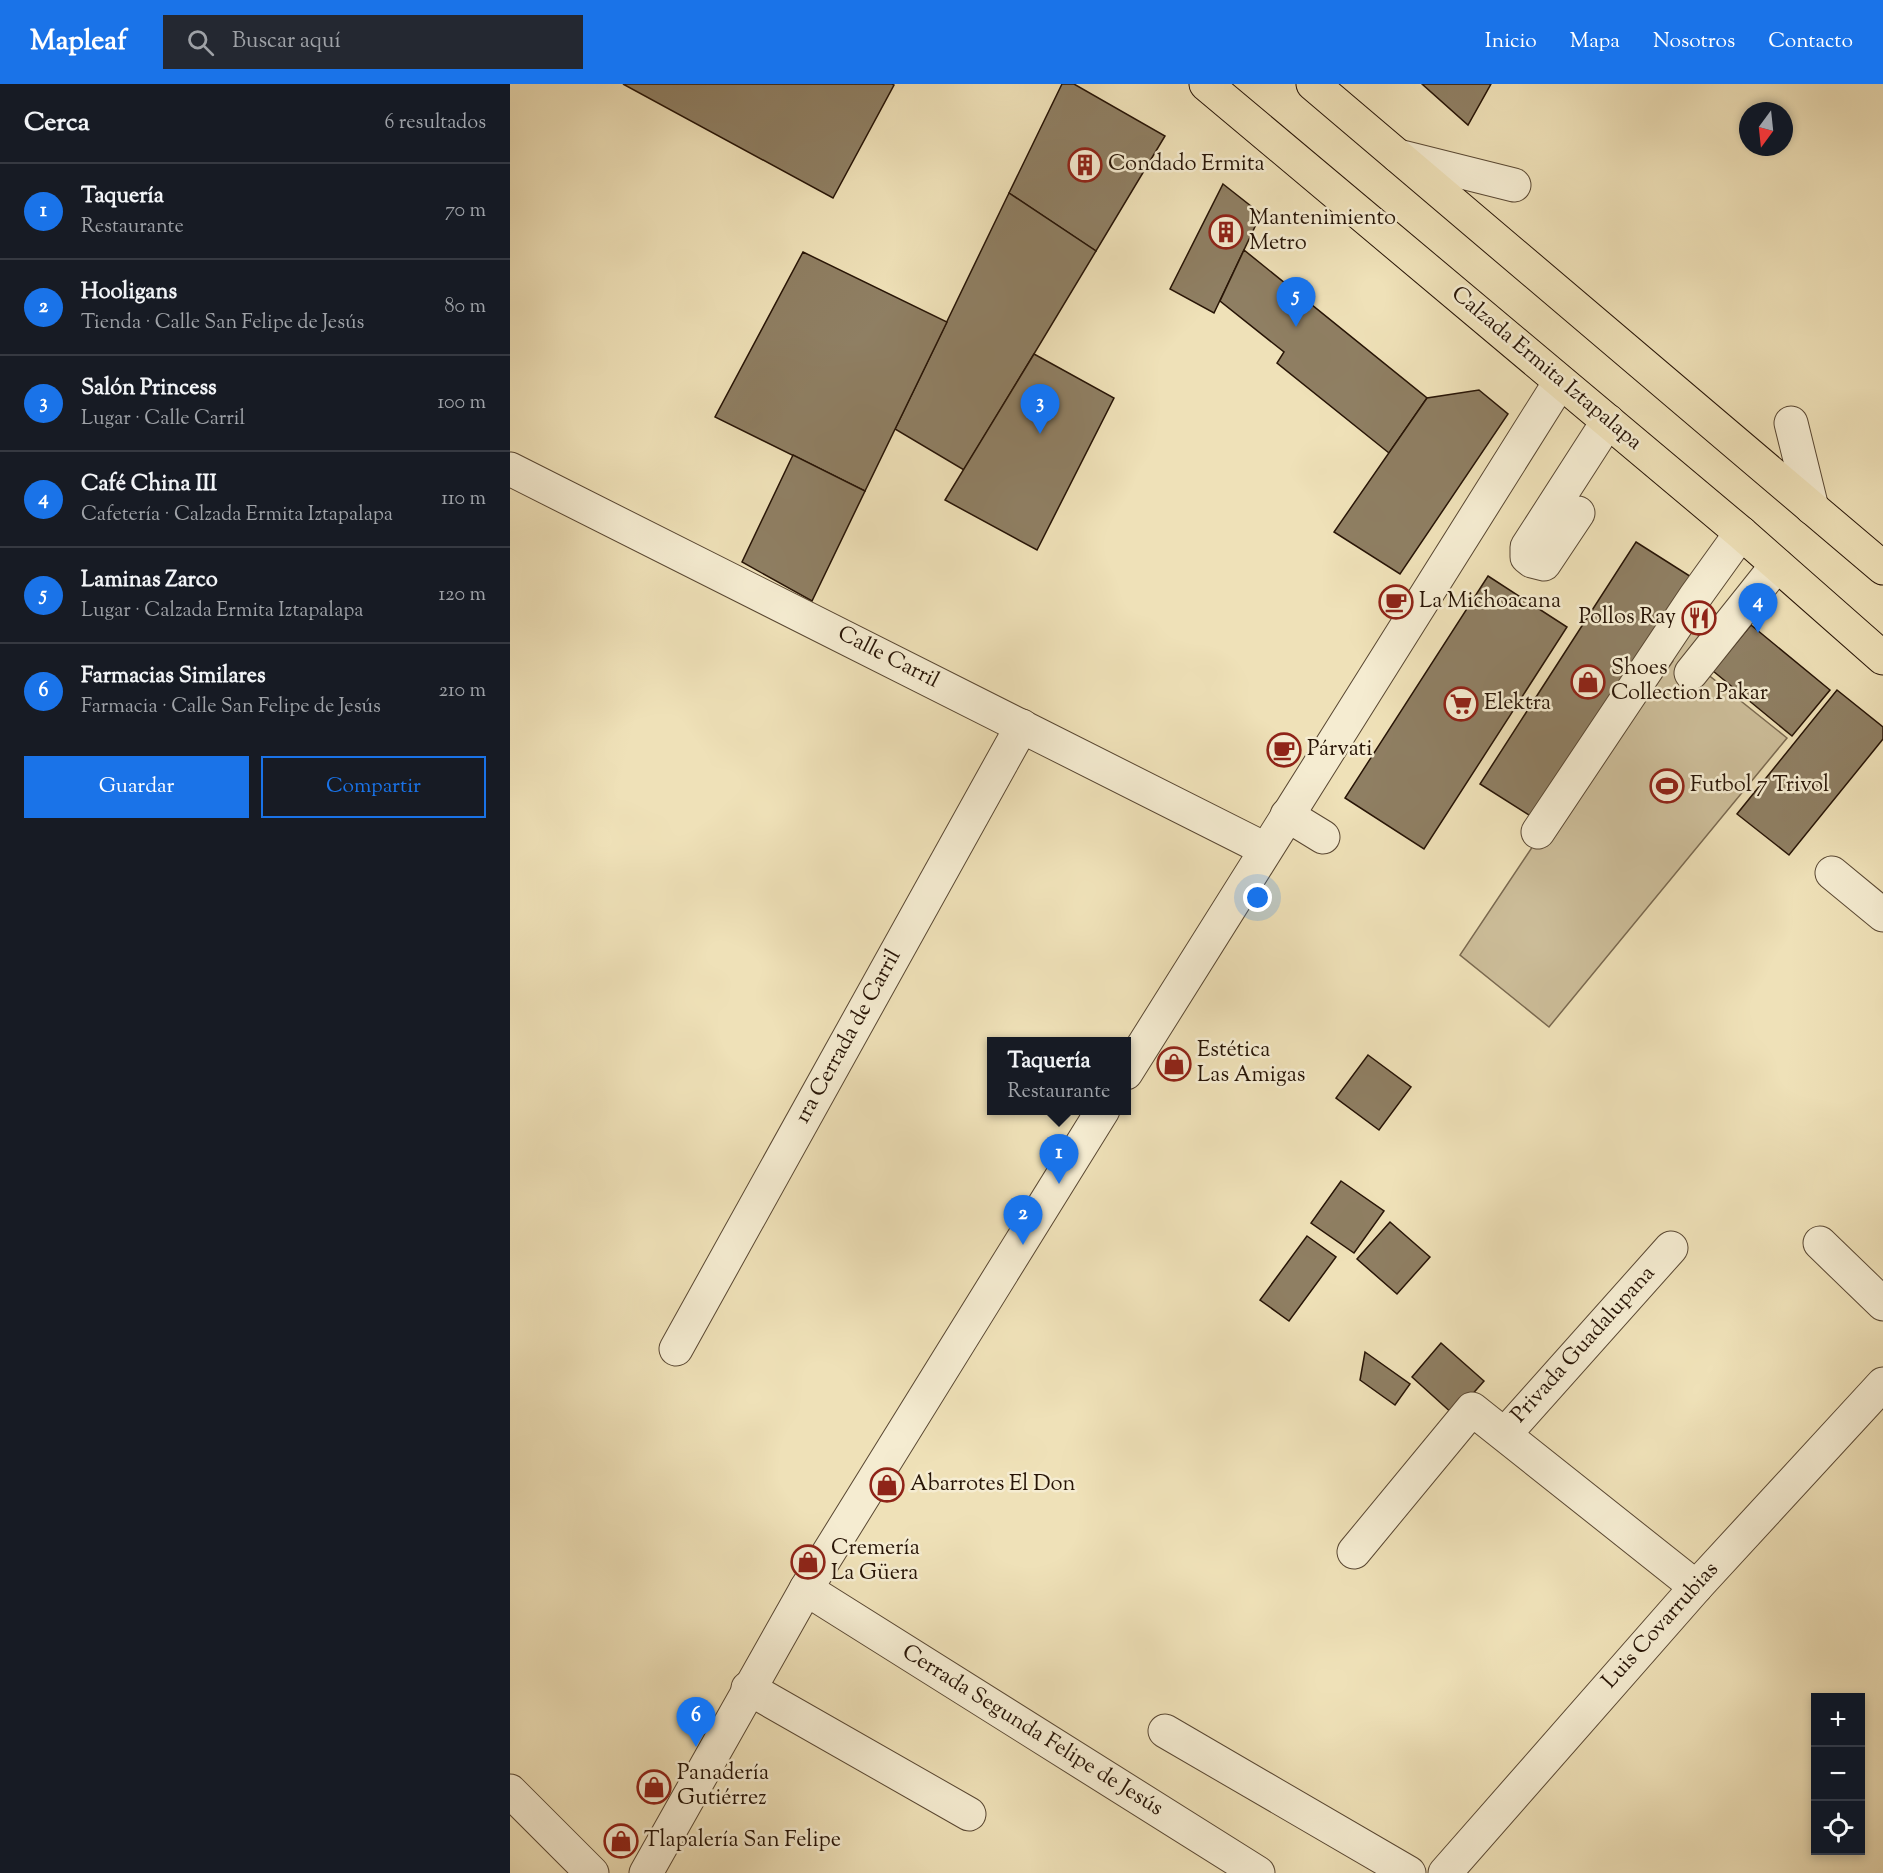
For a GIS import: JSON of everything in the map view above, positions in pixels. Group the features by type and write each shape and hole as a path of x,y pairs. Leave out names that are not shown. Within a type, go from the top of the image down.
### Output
{"main road":[{"name":"Calzada Ermita Iztapalapa","path":"1206,84 1741,533 1883,658"},
{"path":"1313,84 1883,568"}],"street":[{"path":"1398,156 1514,185"},
{"path":"1131,1065 1560,382"},
{"path":"1578,513 1544,564 1527,557 1527,547 1608,421"},
{"path":"1791,423 1812,508"},
{"name":"Calle Carril","path":"510,469 1265,849"},
{"path":"1538,831 1695,597 1741,533"},
{"path":"1690,673 1777,565"},
{"name":"1ra Cerrada de Carril","path":"676,1349 1022,726"},
{"path":"1287,815 1323,837"},
{"path":"1832,873 1883,915"},
{"path":"646,1873 748,1688 806,1590 1100,1115"},
{"path":"1820,1243 1883,1304"},
{"name":"Privada Guadalupana","path":"1354,1552 1472,1409 1506,1433 1671,1248"},
{"name":"Luis Covarrubias","path":"1444,1873 1696,1587 1883,1384"},
{"path":"1506,1433 1696,1587"},
{"name":"Cerrada Segunda Felipe de Jesús","path":"806,1590 1258,1873"},
{"path":"748,1688 969,1814"},
{"path":"1165,1731 1409,1873"},
{"path":"510,1791 592,1873"}],"shaded area":[{"name":"Futbol 7 Trivol","path":"1680,622 1702,638 1706,673 1787,738 1549,1027 1460,955 1541,834 1549,838 1673,661 1661,652"}],"building":[{"path":"623,84 892,84 894,85 833,198"},
{"name":"Condado Ermita","path":"1062,84 1074,84 1165,136 1096,251 1009,193"},
{"path":"1422,84 1491,84 1468,125"},
{"name":"Mantenimiento Metro","path":"1223,184 1261,214 1214,313 1170,289"},
{"path":"1009,193 1096,251 964,470 895,429"},
{"path":"1244,250 1427,398 1389,453 1277,363 1284,352 1220,301"},
{"path":"803,252 947,322 865,491 715,417"},
{"path":"1034,354 1114,398 1037,550 945,500"},
{"path":"1479,390 1508,414 1400,574 1334,532 1427,398"},
{"path":"793,455 865,491 812,601 742,562"},
{"name":"Shoes Collection Pakar","path":"1636,542 1696,580 1540,822 1480,784"},
{"name":"Elektra","path":"1488,576 1567,627 1424,849 1345,798"},
{"name":"Pollos Ray","path":"1696,599 1718,615 1701,636 1680,621"},
{"path":"1751,625 1830,690 1792,736 1713,671"},
{"path":"1837,690 1883,727 1883,739 1789,855 1737,814"},
{"path":"1368,1055 1411,1087 1379,1130 1336,1098"},
{"path":"1341,1181 1384,1211 1354,1253 1311,1223"},
{"path":"1390,1222 1430,1257 1397,1294 1357,1259"},
{"path":"1307,1236 1336,1257 1289,1321 1260,1300"},
{"path":"1441,1343 1484,1381 1454,1415 1412,1377"},
{"path":"1365,1352 1410,1384 1395,1405 1360,1380"}],"place":[{"name":"Condado Ermita","path":"1085,165"},
{"name":"Mantenimiento Metro","path":"1226,232"},
{"name":"Laminas Zarco","path":"1296,327"},
{"name":"Salón Princess","path":"1040,434"},
{"name":"La Michoacana","path":"1396,602"},
{"name":"Pollos Ray","path":"1699,618"},
{"name":"Café China III","path":"1758,633"},
{"name":"Shoes Collection Pakar","path":"1588,682"},
{"name":"Elektra","path":"1461,704"},
{"name":"Párvati","path":"1284,750"},
{"name":"Futbol 7 Trivol","path":"1667,786"},
{"name":"Estética Las Amigas","path":"1174,1064"},
{"name":"Taquería","path":"1059,1184"},
{"name":"Hooligans","path":"1023,1245"},
{"name":"Abarrotes El Don","path":"887,1485"},
{"name":"Cremería La Güera","path":"808,1562"},
{"name":"Farmacias Similares","path":"696,1747"},
{"name":"Panadería Gutiérrez","path":"654,1787"},
{"name":"Tlapalería San Felipe","path":"621,1841"}]}
